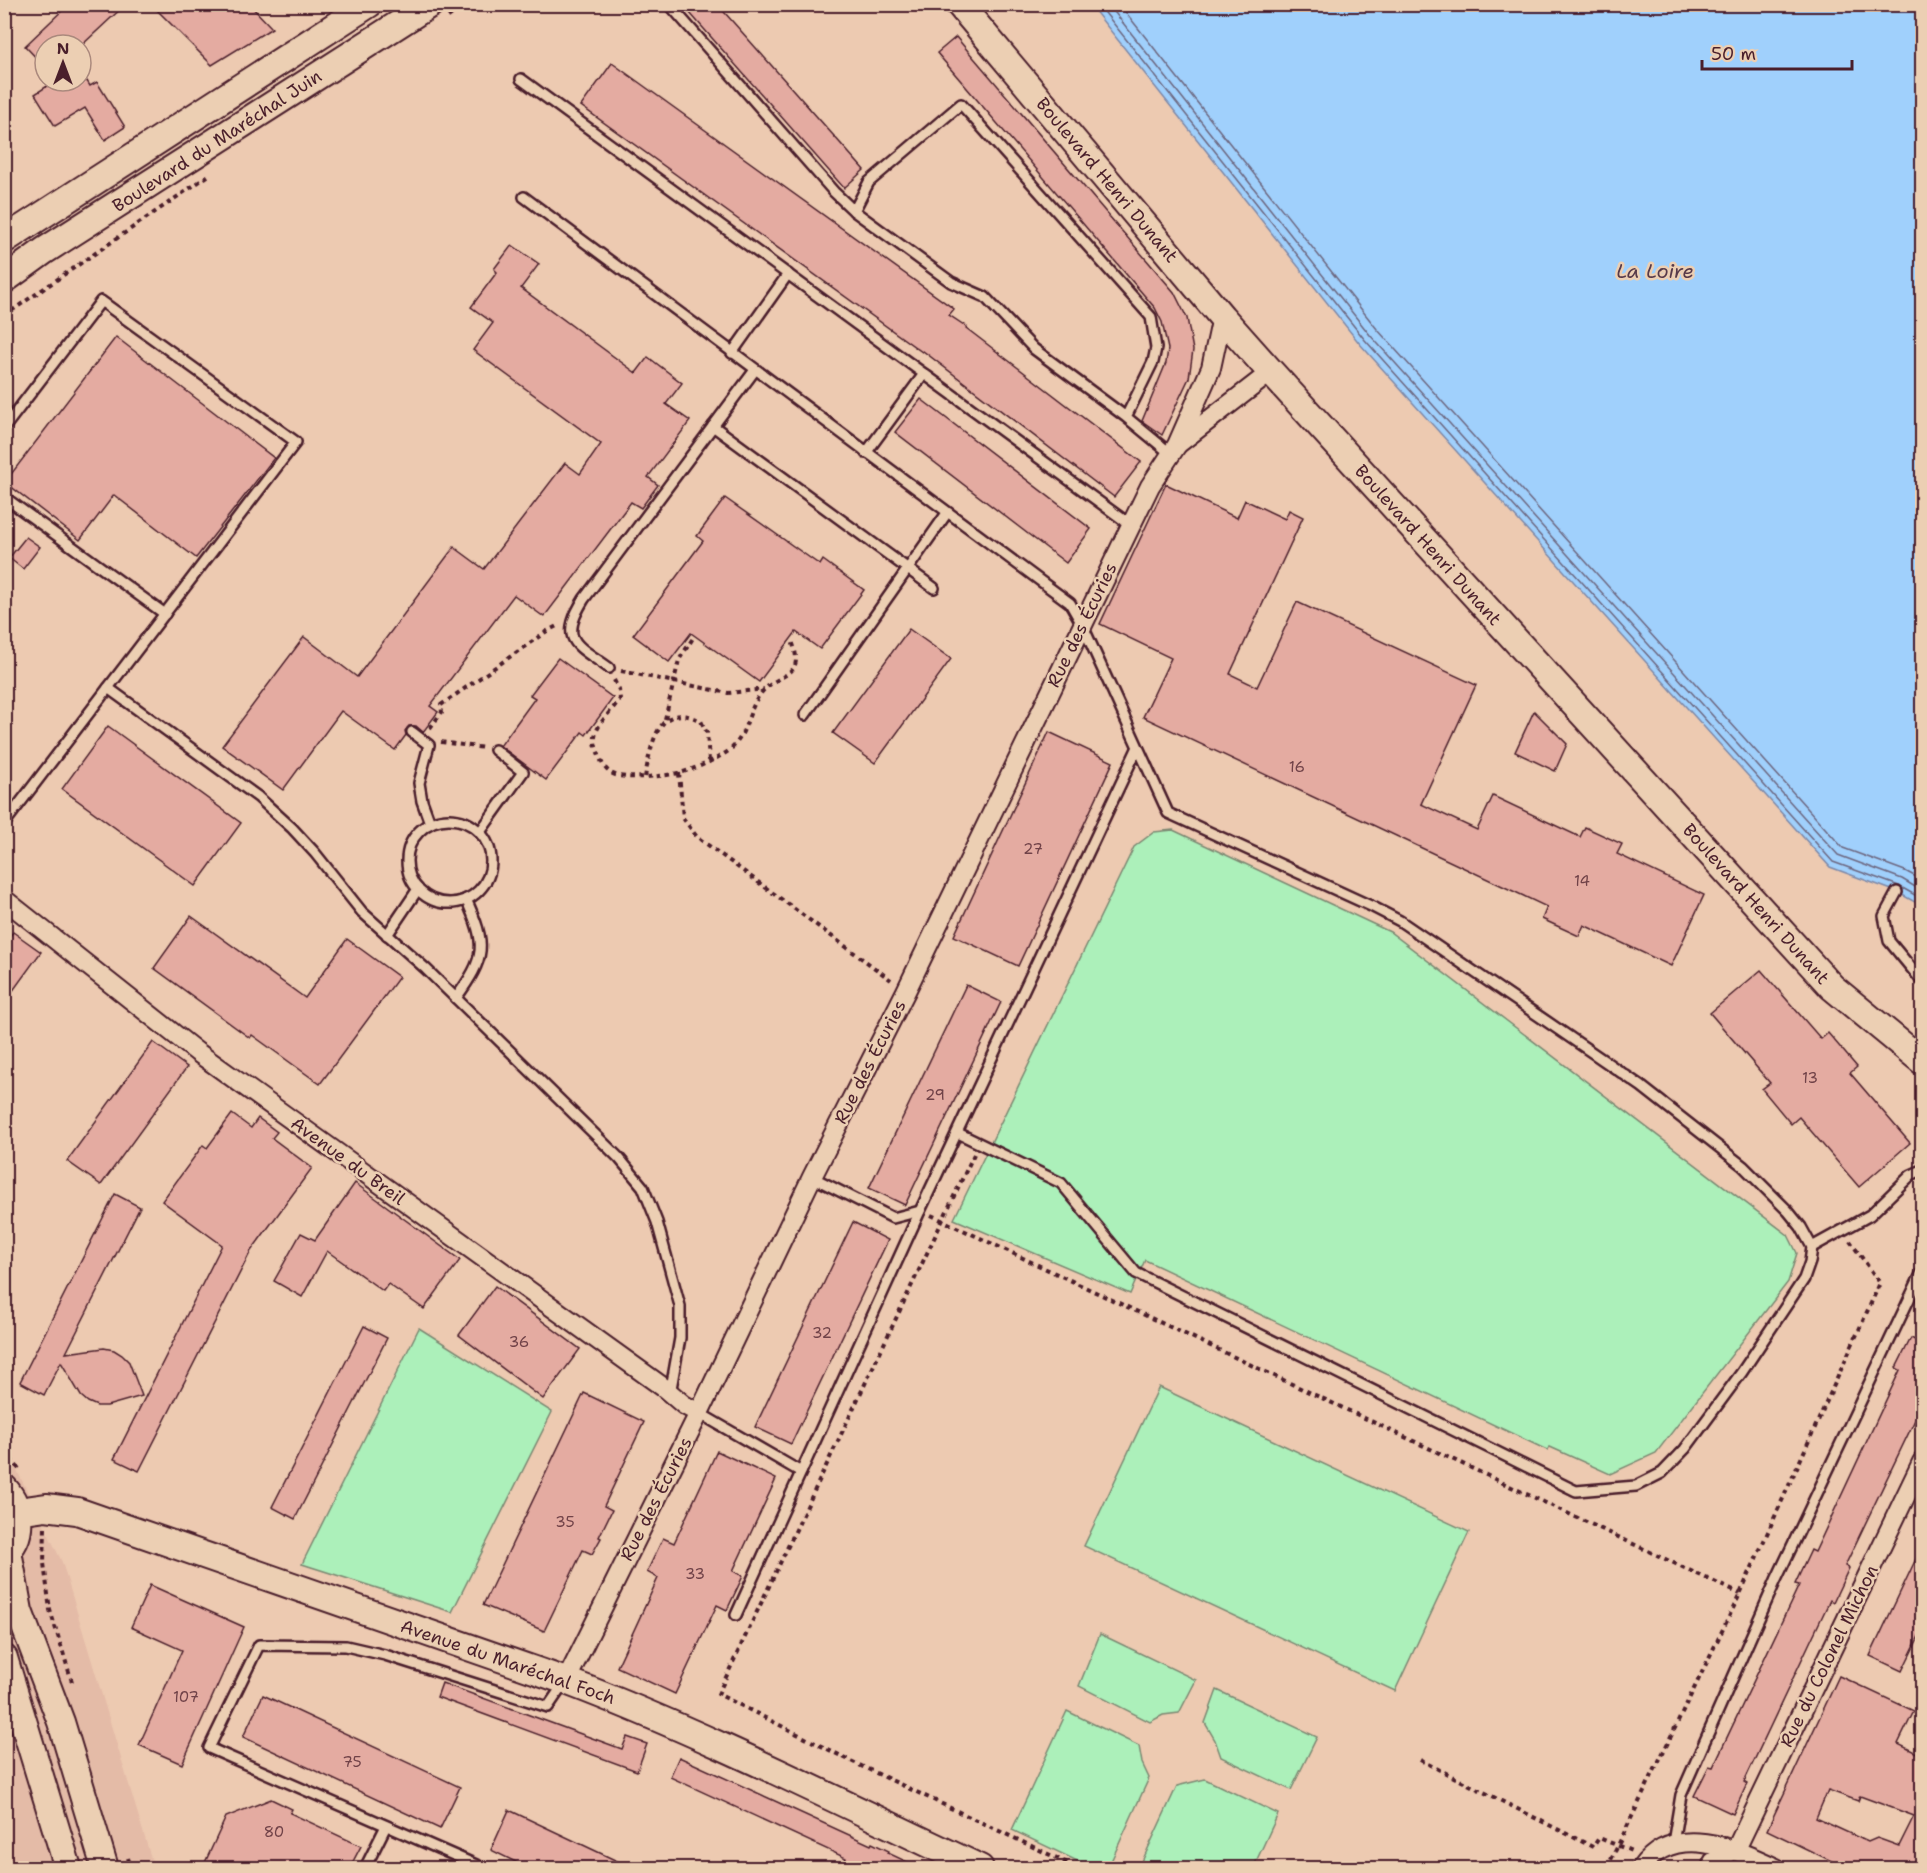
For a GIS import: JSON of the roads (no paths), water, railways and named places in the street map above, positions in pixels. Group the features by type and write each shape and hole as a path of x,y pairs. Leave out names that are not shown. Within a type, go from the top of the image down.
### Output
{"main road":[{"name":"Boulevard du Maréchal Juin","path":"4,240 369,4"},
{"name":"Boulevard du Maréchal Juin","path":"6,275 430,4"},
{"name":"Boulevard Henri Dunant","path":"959,4 1222,317 1271,372 1832,987 1923,1061"},
{"path":"12,1479 13,1499 18,1511 18,1532 6,1552 19,1611 116,1863"},
{"name":"Avenue du Maréchal Foch","path":"18,1511 46,1507 77,1511 566,1681 641,1709 716,1743 980,1869"},
{"path":"4,1658 68,1869"}],"street":[{"name":"Rue des Écuries","path":"566,1681 699,1413 812,1177 906,991 1150,486 1174,450 1211,368 1222,317"},
{"name":"Rue des Écuries","path":"1174,450 1271,372"},
{"name":"Avenue du Breil","path":"4,899 197,1052 684,1405 699,1413"},
{"name":"Rue du Colonel Michon","path":"1736,1850 1923,1462"},
{"path":"1645,1863 1672,1843 1702,1843 1736,1850 1776,1869"},
{"path":"1711,1869 1713,1862 1736,1850"}],"lane":[{"path":"669,4 854,212 951,282 985,297 1034,349 1174,450"},
{"path":"521,79 1132,526"},
{"path":"854,212 869,182 961,104 1151,317 1156,348 1153,362 1126,417"},
{"path":"524,197 1070,603 1082,624 1167,813 1400,921 1641,1086 1743,1166 1788,1210 1812,1247 1804,1279 1742,1372 1685,1449 1662,1473 1636,1486 1576,1491 1136,1273 1061,1183 958,1133"},
{"path":"732,352 788,274"},
{"path":"4,428 101,301 296,442 4,824"},
{"path":"609,669 575,644 571,633 573,617 584,599 755,370"},
{"path":"866,453 924,374"},
{"path":"713,426 934,588"},
{"path":"4,497 165,614"},
{"path":"805,715 947,513"},
{"path":"108,688 258,797 315,853 362,912 456,998 619,1158 643,1187 657,1222 680,1306 680,1338 670,1394"},
{"path":"412,732 429,745 419,783 422,801 430,823"},
{"path":"736,1615 920,1211 1137,749"},
{"path":"480,832 523,772 495,750"},
{"path":"440,819 466,822 480,832 490,854 490,868 486,881 477,892 453,903 439,902 418,889 409,874 406,860 409,846 416,834 430,823 440,819"},
{"path":"387,935 418,889"},
{"path":"1897,892 1884,916 1889,941 1923,981"},
{"path":"456,998 473,975 481,957 481,940 476,921 466,899"},
{"path":"1812,1247 1870,1215 1911,1175 1923,1170"},
{"path":"812,1177 893,1218 920,1211"},
{"path":"1672,1843 1681,1795 1776,1580 1923,1272"},
{"path":"699,1413 801,1472"},
{"path":"479,1868 209,1748 259,1645 346,1646 385,1655 548,1707 566,1681"},
{"path":"365,1869 386,1826"}],"water":[{"name":"La Loire","path":"1090,5 1922,5 1922,906 1897,892 1830,867 1360,344"}]}
